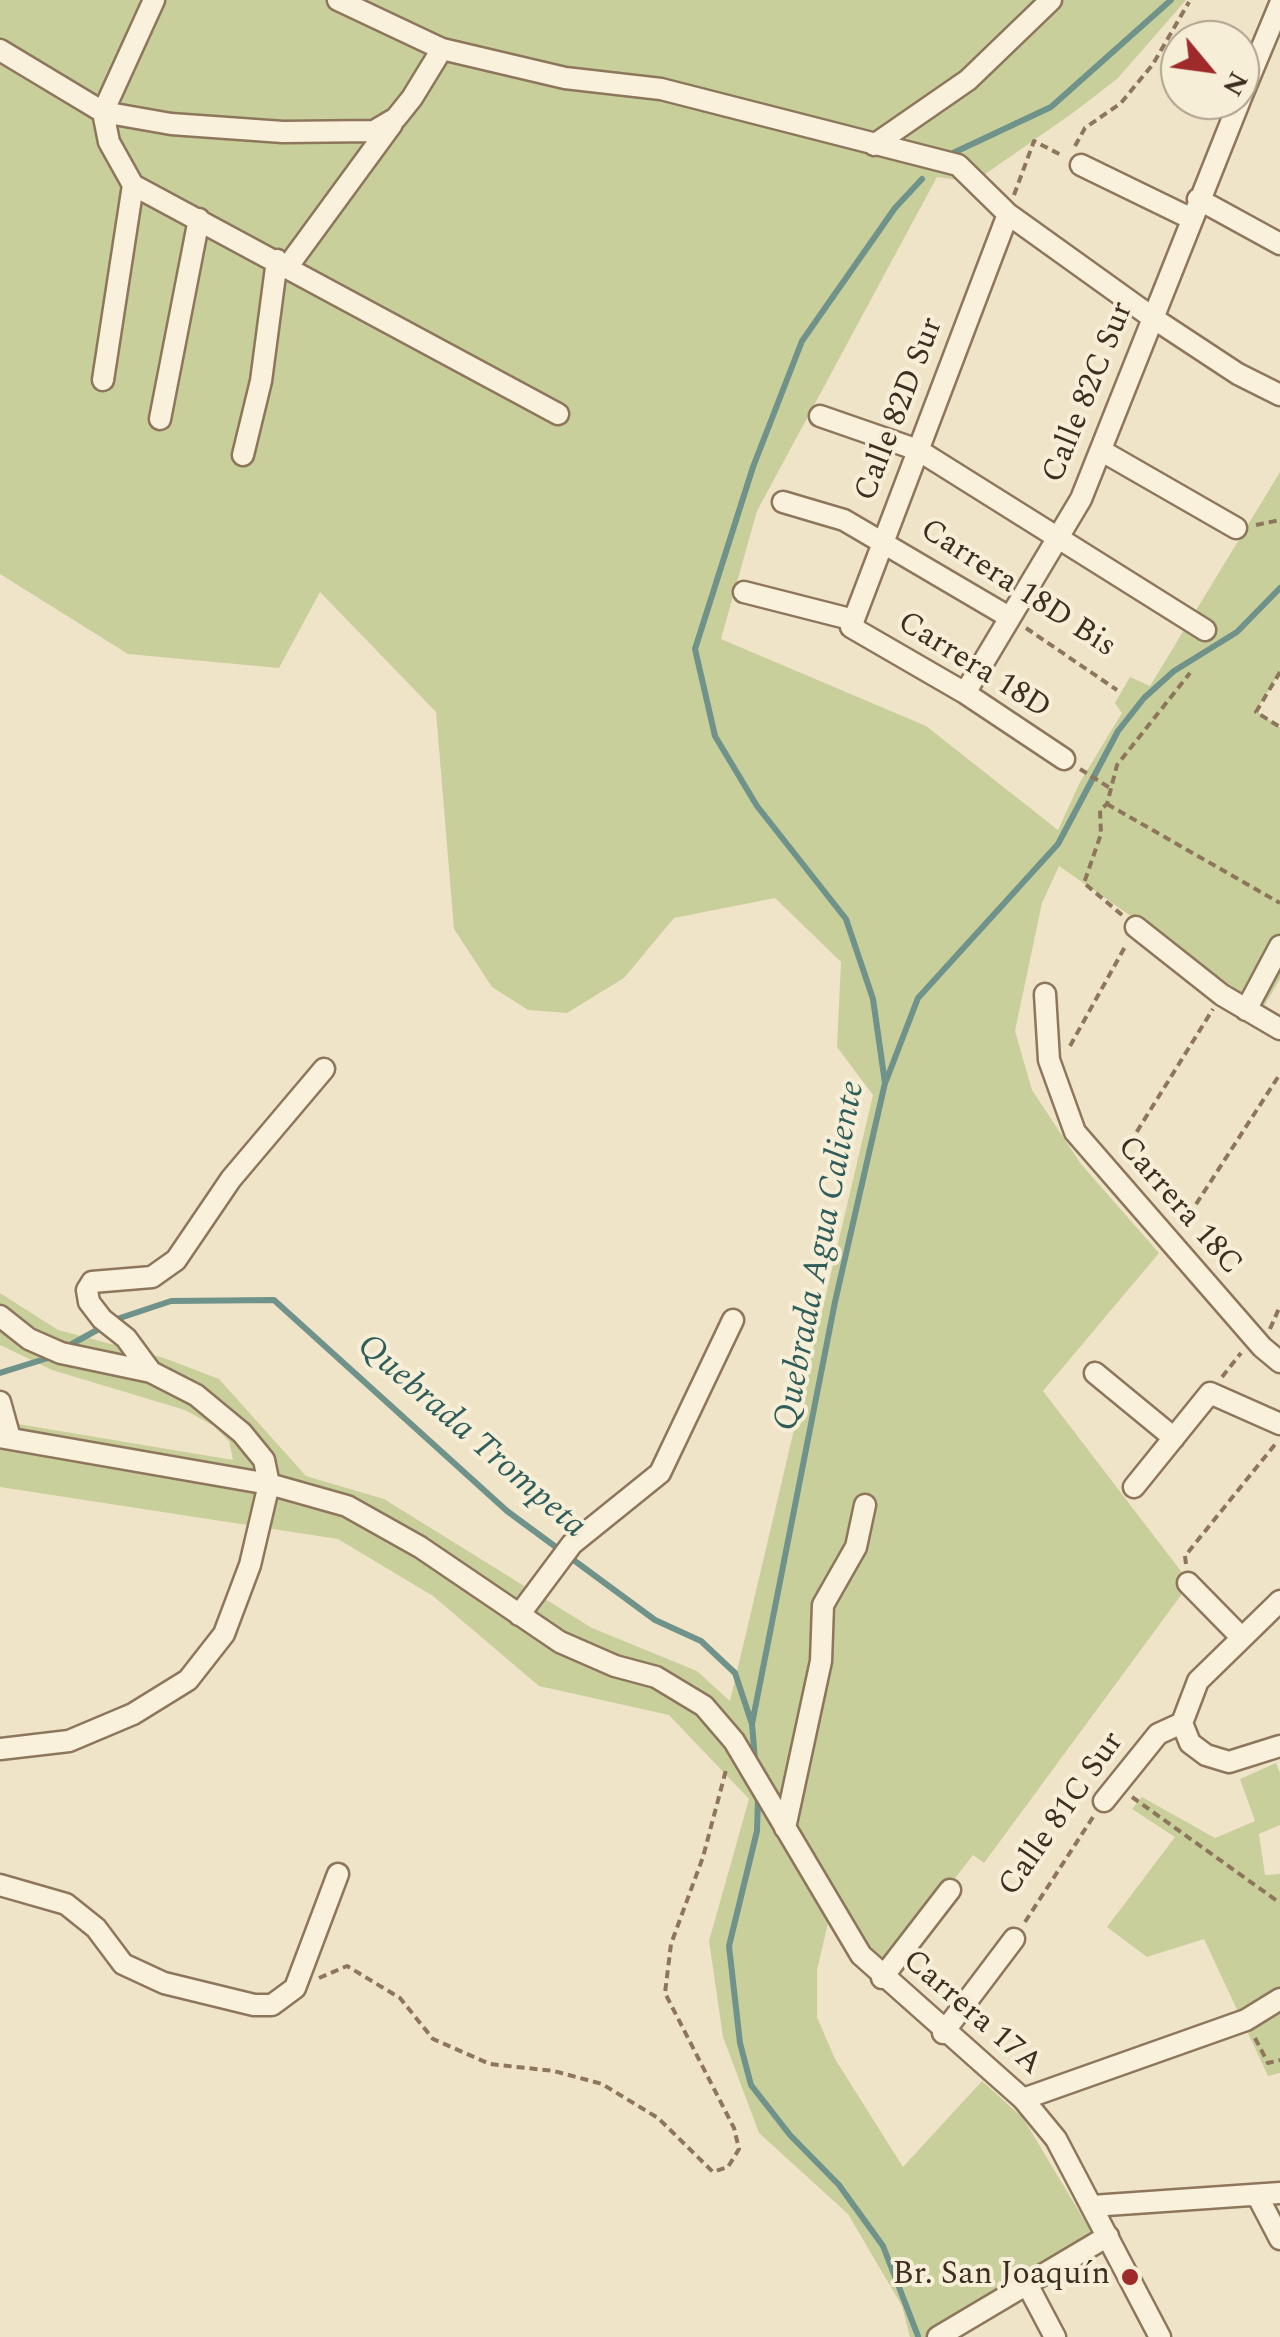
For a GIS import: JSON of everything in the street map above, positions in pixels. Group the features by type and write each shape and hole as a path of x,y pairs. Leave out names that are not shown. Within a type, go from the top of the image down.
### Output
{"street":[{"path":"154,0 103,112 109,142 133,185 558,414"},
{"path":"338,0 442,49 566,78 661,89 958,165 1008,214 1152,318 1225,366 1280,393"},
{"path":"874,144 968,80 1051,0"},
{"name":"Calle 82C Sur","path":"1260,62 1274,36 1280,4"},
{"path":"243,455 283,263 396,118 442,49"},
{"path":"0,50 103,112 171,124 284,132 374,132 396,118"},
{"name":"Calle 82C Sur","path":"965,693 1059,538 1102,451 1232,120"},
{"path":"1075,162 1280,244"},
{"path":"103,380 133,185"},
{"name":"Calle 82D Sur","path":"852,624 1008,214"},
{"path":"160,418 199,220"},
{"path":"820,416 918,450 1205,630"},
{"path":"1102,451 1236,528"},
{"name":"Carrera 18D Bis","path":"783,502 844,520 884,540 1009,617"},
{"name":"Carrera 18D","path":"744,592 852,624 1072,764"},
{"path":"1136,927 1222,995 1280,1028"},
{"path":"1246,1010 1280,946"},
{"name":"Carrera 18C","path":"1045,994 1052,1076 1075,1132 1170,1244 1280,1362"},
{"path":"151,1372 126,1338 89,1302 87,1290 92,1282 152,1276 176,1260 231,1178 324,1068"},
{"path":"0,1316 29,1339 61,1354 151,1372 218,1409 264,1460 269,1484 250,1565 224,1634 188,1680 133,1714 69,1741 0,1749"},
{"path":"519,1615 572,1544 660,1472 733,1320"},
{"path":"1095,1374 1174,1438"},
{"path":"1134,1487 1210,1393 1280,1424"},
{"path":"0,1402 5,1438"},
{"name":"Carrera 17A","path":"5,1438 269,1484 347,1506 379,1522 587,1656 673,1684 704,1706 734,1741 861,1955 943,2033 1023,2099 1056,2139 1160,2337"},
{"path":"786,1828 822,1661 824,1605 856,1547 866,1505"},
{"path":"1188,1583 1241,1637"},
{"name":"Calle 81C Sur","path":"1110,1793 1158,1734 1182,1723 1198,1681 1280,1601"},
{"path":"1182,1723 1190,1743 1206,1755 1228,1762 1280,1746"},
{"path":"0,1885 66,1904 96,1928 123,1964 164,1983 254,2005 272,2005 296,1988 338,1874"},
{"path":"882,1978 950,1890"},
{"name":"Calle 81C Sur","path":"943,2033 1014,1939"},
{"path":"1023,2099 1246,2020 1280,1999"},
{"path":"1092,2206 1280,2192"},
{"path":"1257,2195 1280,2239"},
{"path":"938,2337 1108,2236"},
{"path":"1028,2286 1055,2337"}],"path":[{"path":"1008,214 1034,141 1075,162 1084,128 1122,103 1153,64 1189,2"},
{"path":"1236,528 1280,520"},
{"name":"Carrera 18D Bis","path":"1009,617 1117,690"},
{"path":"1280,672 1256,712 1280,727"},
{"path":"1052,1076 1136,927 1084,884 1101,834 1100,810 1107,804 1107,786 1137,736 1190,674"},
{"path":"1072,764 1107,786"},
{"path":"1107,804 1280,903"},
{"path":"1110,1175 1222,995"},
{"path":"1170,1244 1280,1074"},
{"path":"1210,1393 1253,1337"},
{"path":"1188,1583 1185,1556 1280,1438"},
{"path":"296,1988 348,1966 400,1998 433,2039 490,2064 554,2072 602,2084 658,2118 714,2172 728,2167 739,2150 734,2128 665,1993 671,1944 704,1856 734,1741"},
{"path":"1110,1793 1280,1903"},
{"name":"Calle 81C Sur","path":"1014,1939 1110,1793"},
{"path":"1246,2020 1268,2063 1280,2060"}],"green space":[{"path":"0,0 1186,0 1169,20 1160,20 1160,30 1118,78 1077,110 974,182 937,177 757,511 721,639 926,726 1058,830 1080,782 1122,713 1115,703 1130,677 1150,686 1280,472 1280,672 1256,711 1280,727 1280,979 1263,1008 1059,866 1042,903 1015,1031 1032,1090 1081,1164 1159,1253 1043,1391 1190,1583 984,1863 973,1855 874,1984 846,1953 828,1923 817,1970 817,2017 835,2059 903,2167 982,2081 1023,2118 1092,2233 949,2317 941,2324 947,2337 910,2337 902,2306 848,2214 759,2133 723,2037 709,1941 749,1799 669,1715 539,1686 433,1596 338,1539 0,1487 0,1421 233,1460 229,1441 214,1426 185,1410 52,1370 0,1345 0,1293 58,1330 164,1358 219,1379 306,1476 384,1499 592,1628 697,1671 730,1701 873,1095 837,1047 841,962 775,898 674,918 624,978 567,1013 528,1010 492,987 454,929 436,712 320,592 279,668 128,654 0,574"},
{"path":"1276,1763 1280,1773 1280,1825 1259,1834 1265,1875 1280,1874 1280,2073 1268,2076 1204,1939 1147,1957 1107,1927 1175,1837 1132,1809 1142,1797 1215,1838 1255,1821 1240,1779"}],"waterway":[{"name":"Quebrada Agua Caliente","path":"953,153 1051,107 1171,0"},
{"name":"Quebrada Agua Caliente","path":"752,1724 835,1302 885,1083 873,999 846,919 757,806 715,736 695,649 753,467 802,341 895,208 922,179"},
{"path":"886,1081 918,998 1058,844 1118,731 1144,698 1174,671 1237,632 1280,588"},
{"name":"Quebrada Trompeta","path":"70,1345 117,1319 171,1301 274,1300 507,1511 655,1620 701,1641 735,1673 752,1724 755,1760"},
{"name":"Quebrada Trompeta","path":"0,1373 48,1358"},
{"name":"Quebrada Trompeta","path":"758,1797 757,1831 729,1946 740,2043 751,2085 790,2135 839,2185 883,2246 918,2336"}],"place":[{"name":"Br. San Joaquín","path":"1130,2277"}]}
